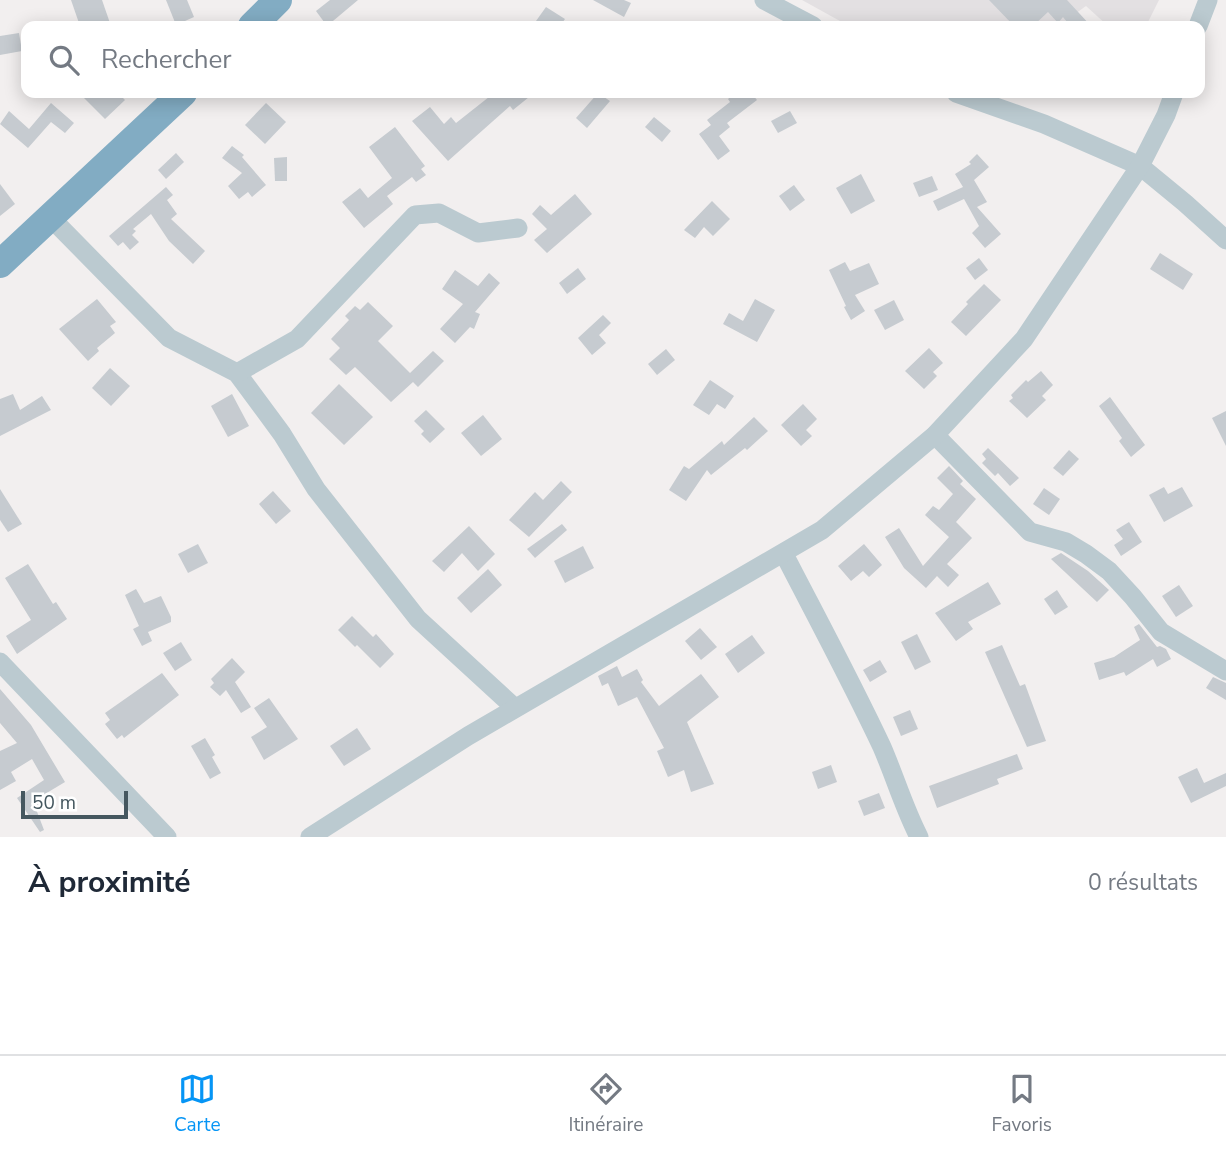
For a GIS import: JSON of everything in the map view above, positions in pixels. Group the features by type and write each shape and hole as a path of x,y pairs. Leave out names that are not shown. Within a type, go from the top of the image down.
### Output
{"highway":[{"path":"257,21 278,0"},
{"path":"0,264 178,98"}],"street":[{"path":"764,0 804,21"},
{"path":"1200,21 1208,0"},
{"path":"970,98 1044,124 1140,166 1226,240"},
{"path":"310,837 515,708 822,530 935,435 1024,339 1140,166 1172,98"},
{"path":"237,373 297,339 415,215 439,213 478,233 518,228"},
{"path":"50,217 169,338 237,373 282,434 316,489 418,619 515,708"},
{"path":"935,435 1030,532 1066,542 1086,554 1109,571 1161,632 1226,671"},
{"path":"784,554 859,699 895,776 906,813 919,837"},
{"path":"0,662 167,837"}],"shaded area":[{"path":"802,0 1159,0 1148,21 1102,21 1086,6 1065,21 840,21"}],"building":[{"path":"71,0 102,0 109,21 78,21"},
{"path":"166,0 187,0 194,17 185,21 174,21"},
{"path":"330,0 358,0 333,21 323,21 316,11"},
{"path":"593,0 624,0 631,3 624,17"},
{"path":"989,0 1067,0 1086,21 1066,21 1063,17 1056,21 1048,12 1038,21 1009,21"},
{"path":"546,7 565,19 564,21 536,21"},
{"path":"19,33 21,51 0,55 0,36"},
{"path":"84,98 125,100 105,119"},
{"path":"488,98 528,98 513,110 510,106 448,161 412,121 430,107 444,124 451,117 456,123"},
{"path":"594,98 606,98 610,101 587,128 576,118"},
{"path":"728,99 757,100 727,123 730,127 719,136 730,151 718,160 699,134 711,125 707,120 730,102"},
{"path":"51,103 74,123 65,133 51,122 28,148 0,124 9,111 29,129"},
{"path":"266,103 286,122 265,144 245,125"},
{"path":"790,111 797,123 778,133 771,121"},
{"path":"654,117 671,131 662,142 645,127"},
{"path":"395,127 425,166 421,169 426,175 416,182 412,177 387,196 393,204 364,228 342,202 360,188 368,198 392,178 369,147"},
{"path":"232,146 244,155 242,157 266,185 252,197 248,192 239,199 228,186 242,173 222,158"},
{"path":"176,153 184,162 166,179 158,170"},
{"path":"977,154 989,167 974,180 987,202 977,207 1001,234 985,248 972,233 979,226 964,199 938,211 933,201 963,187 955,174 971,164 969,162"},
{"path":"287,157 287,181 275,181 274,158"},
{"path":"861,174 875,201 851,214 836,188"},
{"path":"932,176 938,190 919,197 913,183"},
{"path":"0,184 15,204 0,216"},
{"path":"794,185 805,200 790,211 779,196"},
{"path":"166,187 173,195 167,200 177,214 171,219 205,251 193,264 169,241 151,214 133,229 136,231 132,235 139,242 130,250 123,242 118,246 109,236"},
{"path":"575,194 592,214 547,253 534,240 547,229 532,214 540,205 551,215"},
{"path":"712,201 730,219 713,236 704,227 695,238 684,230"},
{"path":"1160,253 1193,274 1183,290 1150,269"},
{"path":"979,258 988,270 975,280 966,268"},
{"path":"845,262 850,271 869,263 879,284 855,295 865,311 851,320 829,270"},
{"path":"578,268 586,279 567,294 559,283"},
{"path":"455,270 478,286 489,273 500,283 475,312 480,314 474,329 470,327 455,343 440,329 463,304 442,289"},
{"path":"984,284 1001,300 966,336 951,322"},
{"path":"97,299 116,322 110,326 115,333 97,348 99,351 88,361 59,329"},
{"path":"755,299 775,310 757,342 723,324 729,313 743,321"},
{"path":"894,300 904,320 885,330 874,310"},
{"path":"368,302 393,326 378,341 410,373 433,351 444,361 418,387 413,382 391,402 355,367 346,375 329,359 340,348 331,339 349,320 345,316 355,306 360,310"},
{"path":"603,315 611,323 599,335 606,343 592,355 578,338"},
{"path":"929,348 943,363 933,372 937,376 924,389 905,371"},
{"path":"666,349 675,360 657,375 648,364"},
{"path":"110,368 130,386 111,406 92,388"},
{"path":"1041,371 1053,385 1042,396 1046,400 1027,418 1009,401 1013,398 1011,395 1026,380 1028,382"},
{"path":"710,380 734,396 725,409 717,404 709,415 693,405"},
{"path":"339,384 373,417 344,445 311,413"},
{"path":"13,394 20,410 42,396 51,410 0,436 0,399"},
{"path":"232,394 249,426 228,437 211,406"},
{"path":"1110,397 1145,445 1131,457 1119,441 1122,438 1099,406"},
{"path":"803,404 817,419 806,430 812,436 801,446 781,425"},
{"path":"426,410 445,429 430,443 421,434 424,431 414,421"},
{"path":"1226,411 1226,446 1212,418"},
{"path":"483,415 502,439 481,456 461,433"},
{"path":"754,417 768,431 747,450 745,448 711,475 707,470 686,501 669,490 684,466 689,469 722,441 724,445"},
{"path":"988,448 1019,478 1010,486 998,473 995,476 982,463 986,459 982,454"},
{"path":"1069,450 1079,459 1063,476 1053,468"},
{"path":"949,466 963,481 960,484 976,499 956,522 972,538 947,564 959,575 948,587 937,576 926,588 904,568 885,537 899,528 923,566 949,537 925,515 933,506 939,510 953,494 937,478"},
{"path":"561,481 572,492 529,537 509,520 535,492 543,500"},
{"path":"1164,487 1168,494 1182,487 1193,506 1164,522 1149,495"},
{"path":"1044,488 1060,499 1049,515 1033,504"},
{"path":"0,489 22,524 8,532 0,520"},
{"path":"273,491 291,511 276,524 259,504"},
{"path":"1129,522 1142,542 1121,556 1114,545 1123,539 1116,530"},
{"path":"562,524 567,530 535,558 527,549"},
{"path":"469,526 495,554 478,571 462,553 444,572 432,561"},
{"path":"198,544 208,563 188,573 178,554"},
{"path":"864,544 882,565 869,577 863,571 851,581 838,566"},
{"path":"583,546 594,568 565,583 554,561"},
{"path":"1061,553 1088,571 1109,590 1097,602 1051,559"},
{"path":"28,564 53,604 56,602 67,619 17,654 6,636 31,620 5,578"},
{"path":"488,569 502,585 471,613 457,598"},
{"path":"988,582 1001,604 968,622 973,629 956,641 935,613"},
{"path":"1179,585 1193,606 1176,617 1162,596"},
{"path":"136,589 144,603 161,596 171,617 171,622 148,632 152,641 142,646 133,629 139,626 125,595"},
{"path":"1057,590 1068,607 1055,615 1044,599"},
{"path":"352,616 373,637 376,634 394,654 380,668 338,630"},
{"path":"1139,624 1157,647 1166,649 1171,659 1157,667 1153,659 1126,676 1124,672 1099,680 1094,663 1114,657 1140,640 1134,627"},
{"path":"700,628 717,647 701,660 685,641"},
{"path":"917,634 931,662 915,670 901,642"},
{"path":"752,635 765,653 738,673 725,654"},
{"path":"181,642 192,660 175,671 163,653"},
{"path":"1002,645 1020,686 1025,684 1046,741 1027,747 985,652"},
{"path":"232,658 245,672 235,682 251,707 241,713 226,690 220,696 210,687 214,683 211,679"},
{"path":"880,660 887,672 870,682 863,670"},
{"path":"617,666 622,677 637,669 643,680 641,682 659,706 701,674 719,697 687,722 714,784 691,792 684,770 668,777 657,751 664,748 637,697 618,706 608,683 602,686 598,676"},
{"path":"162,673 179,695 124,738 122,735 117,739 105,724 110,720 105,713"},
{"path":"1213,677 1226,683 1226,700 1206,688"},
{"path":"0,689 31,725 65,782 35,800 40,807 36,809 44,830 40,832 17,798 44,780 32,759 11,772 16,781 0,790 0,751 17,743 0,723"},
{"path":"269,698 298,739 264,760 251,737 267,727 254,708"},
{"path":"910,710 918,729 901,736 893,717"},
{"path":"357,728 371,749 344,766 330,746"},
{"path":"205,738 221,773 210,779 191,746"},
{"path":"1017,754 1023,769 997,779 999,784 937,808 929,786"},
{"path":"831,765 837,782 818,789 812,772"},
{"path":"1197,768 1204,783 1226,773 1226,786 1191,803 1178,777"},
{"path":"879,793 885,808 864,816 858,801"}]}
